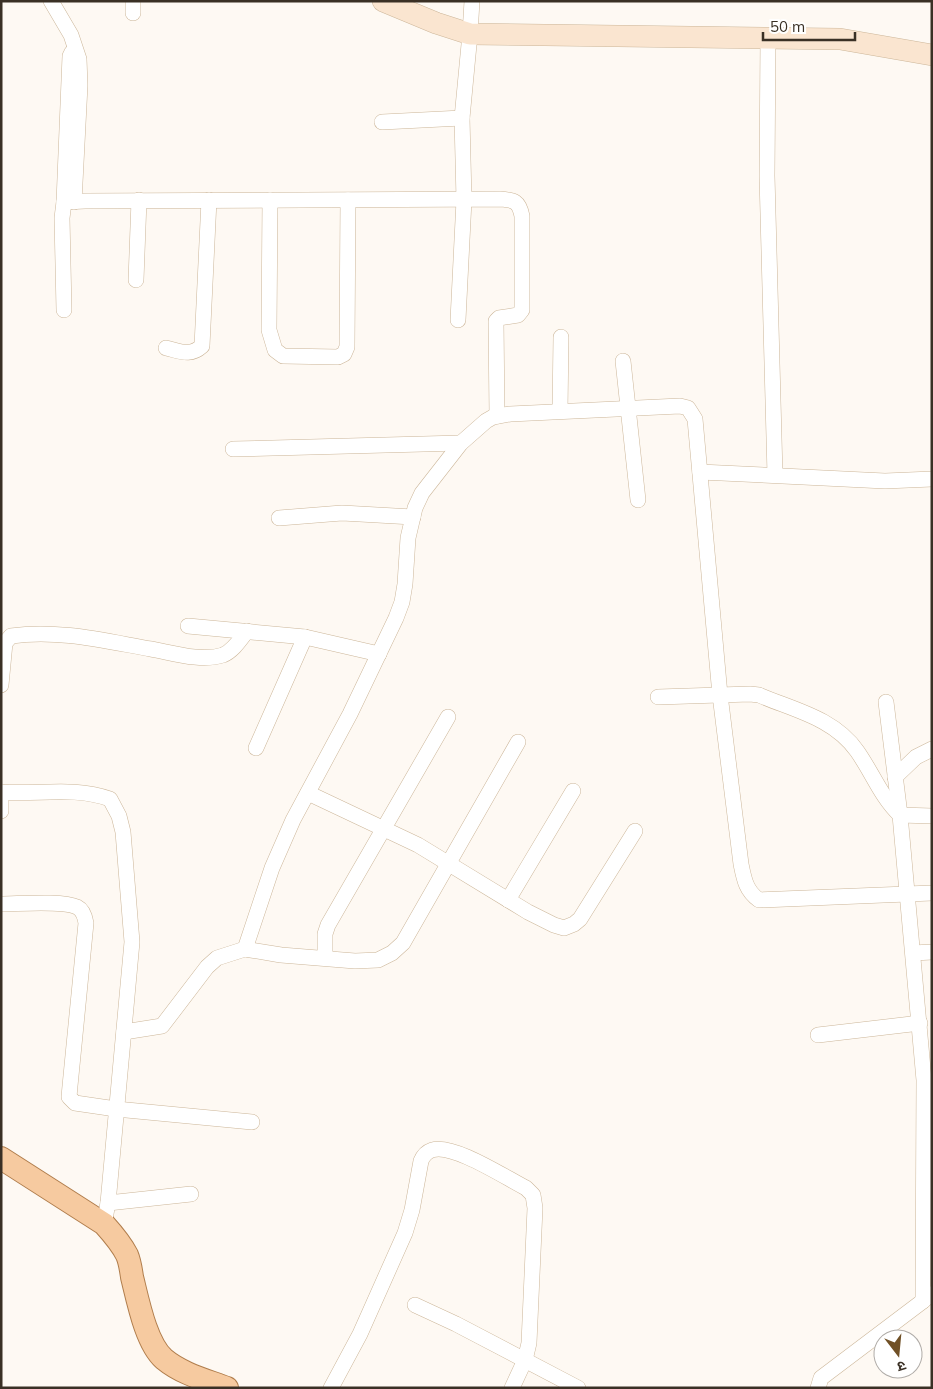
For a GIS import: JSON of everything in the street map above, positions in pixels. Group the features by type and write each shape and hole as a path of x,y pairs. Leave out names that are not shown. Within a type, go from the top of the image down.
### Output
{"main road":[{"path":"1,1158 106,1214 128,1256 142,1317 153,1343 163,1358 189,1373 227,1388"}],"street":[{"path":"51,1 62,18 75,47 70,56 69,202 62,218 64,310"},
{"path":"383,1 436,23 470,34 840,39 932,55"},
{"path":"458,320 464,200 462,118 472,1"},
{"path":"768,38 767,176 775,475"},
{"path":"382,122 462,118"},
{"path":"69,202 138,200 512,200 520,206 522,216 522,310 518,315 499,318 496,324 497,416"},
{"path":"136,280 138,200"},
{"path":"166,348 188,353 196,352 202,346 209,200"},
{"path":"270,200 269,330 275,350 283,356 338,357 344,354 347,346 348,200"},
{"path":"560,411 561,337"},
{"path":"623,361 638,500"},
{"path":"246,950 272,868 293,820 350,714 402,602 408,538 422,493 461,443 486,421 497,416 628,408 680,406 688,408 695,419 720,695 741,864 747,888 759,900 932,893"},
{"path":"232,448 461,443"},
{"path":"700,472 885,481 932,479"},
{"path":"279,518 342,513 413,517"},
{"path":"188,626 305,637 379,654"},
{"path":"1,685 5,643 11,636 41,633 73,635 188,655 210,657 229,652 247,632"},
{"path":"256,748 305,637"},
{"path":"658,696 759,695 824,721 842,735 856,750 890,805 900,815 932,816"},
{"path":"818,1388 821,1378 928,1297 928,1080 923,1017 913,953 900,815 886,702"},
{"path":"324,958 325,934 328,925 448,717"},
{"path":"124,1032 162,1026 207,967 217,958 246,950 355,961 378,960 392,953 403,943 518,742"},
{"path":"895,777 916,757 932,749"},
{"path":"1,811 1,792 17,794 69,791 94,793 110,799 119,816 123,832 132,942 106,1214 191,1194"},
{"path":"508,900 573,791"},
{"path":"308,793 418,845 508,900 554,925 564,928 580,919 635,831"},
{"path":"1,904 62,904 77,907 84,914 86,924 70,1097 75,1103 116,1109 252,1122"},
{"path":"913,953 932,952"},
{"path":"818,1035 923,1017"},
{"path":"331,1388 360,1334 405,1233 412,1210 421,1161 424,1154 432,1150 451,1151 462,1155 526,1188 533,1195 535,1208 529,1343 525,1360 512,1388"},
{"path":"416,1306 456,1324 578,1388"}]}
